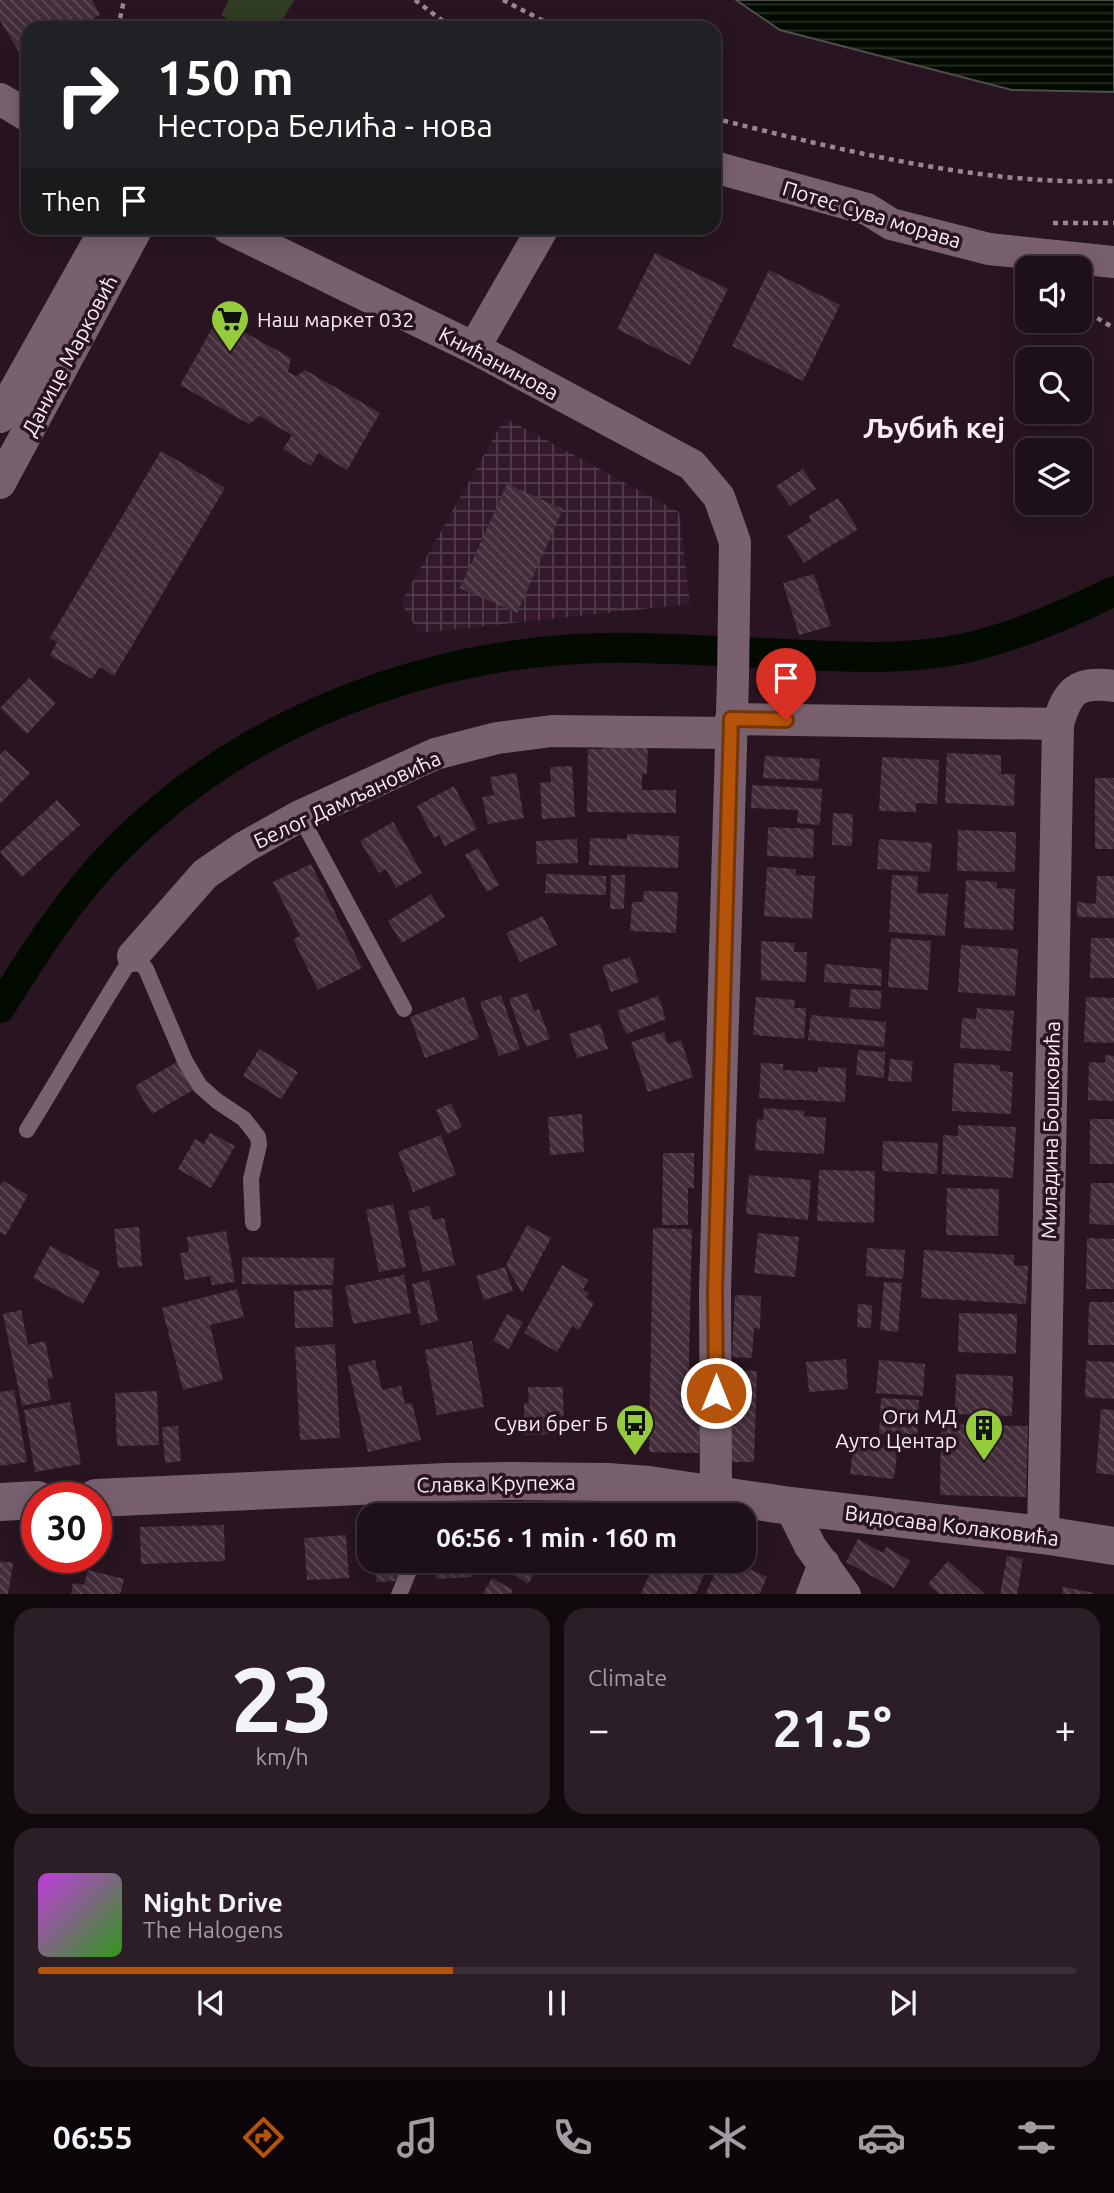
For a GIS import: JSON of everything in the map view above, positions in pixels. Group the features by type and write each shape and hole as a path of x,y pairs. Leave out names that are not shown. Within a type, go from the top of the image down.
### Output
{"street":[{"path":"0,99 21,112"},
{"name":"Потес Сува морава","path":"721,169 867,209 891,224 989,249 1114,262"},
{"name":"Данице Марковић","path":"0,417 102,235"},
{"name":"Данице Марковић","path":"0,483 133,235"},
{"name":"Книћанинова","path":"242,235 474,348 692,465 719,498 735,542 731,726"},
{"path":"474,348 539,235"},
{"path":"1058,724 1065,700 1079,688 1094,683 1114,686"},
{"name":"Белог Дамљановића","path":"133,956 205,874 243,848 300,816 435,754 497,738 552,731 731,726 1058,724"},
{"name":"Миладина Бошковића","path":"1043,1535 1058,724"},
{"path":"716,1495 715,1291 731,726"},
{"name":"Славка Крупежа","path":"112,1498 440,1499 607,1482 649,1485 790,1506"},
{"path":"0,1502 21,1501"},
{"path":"790,1506 810,1546 845,1594"},
{"name":"Видосава Колаковића","path":"790,1506 1043,1535 1114,1546"},
{"path":"812,1594 824,1564"}],"lane":[{"path":"300,816 404,1009"},
{"path":"27,1129 133,956 146,969 185,1061 200,1086 244,1119 258,1137 259,1146 251,1179 253,1223"},
{"path":"398,1594 408,1573"}],"path":[{"path":"120,21 124,0"},
{"path":"415,0 443,21"},
{"path":"503,0 544,21"},
{"path":"721,120 792,138 953,170 1072,183 1114,181"},
{"path":"1092,315 1114,328"}],"shaded area":[{"path":"736,0 1114,0 1114,92 1012,90 780,30"},
{"path":"505,418 679,512 690,604 419,633 401,602"}],"green space":[{"path":"229,0 294,0 282,21 231,21 221,15"}],"building":[{"path":"0,0 92,0 100,15 89,21 21,21 21,56 0,20"},
{"path":"655,253 728,289 690,365 617,329"},
{"path":"769,270 840,305 803,381 732,346"},
{"path":"218,318 291,358 288,372 296,376 305,370 380,413 347,470 318,453 311,466 283,449 292,435 259,416 249,424 180,385"},
{"path":"161,451 225,488 114,676 100,667 92,679 50,655 57,642 50,638"},
{"path":"803,469 816,489 790,506 776,486"},
{"path":"507,484 563,509 517,613 460,588"},
{"path":"838,498 858,529 804,563 787,536 811,521 809,516"},
{"path":"814,574 831,626 799,635 783,583"},
{"path":"29,678 56,703 27,734 0,708"},
{"path":"603,742 648,743 647,774 642,774 642,790 676,790 676,813 587,812 588,749 603,749"},
{"path":"5,750 30,773 0,804 0,754"},
{"path":"947,753 1001,755 1001,774 1015,774 1014,806 945,803"},
{"path":"765,756 820,759 818,781 763,778"},
{"path":"882,757 939,760 937,804 916,803 916,812 879,811"},
{"path":"572,766 575,817 542,819 540,783 551,782 550,767"},
{"path":"516,773 524,818 488,824 482,797 494,795 490,777"},
{"path":"1095,778 1114,778 1114,849 1095,849"},
{"path":"752,785 822,789 820,825 797,823 798,810 751,808"},
{"path":"454,786 477,829 445,846 439,835 434,838 417,806"},
{"path":"57,800 80,825 22,877 0,852"},
{"path":"833,813 853,814 852,846 832,845"},
{"path":"393,822 422,873 396,888 386,869 379,873 360,841"},
{"path":"768,827 814,829 813,858 767,856"},
{"path":"958,830 1016,832 1015,872 957,871"},
{"path":"627,834 679,836 678,868 589,865 590,838 627,839"},
{"path":"577,839 578,863 537,864 536,841"},
{"path":"879,839 932,843 930,872 877,869"},
{"path":"478,848 499,885 487,892 465,855"},
{"path":"311,864 362,968 318,990 293,939 300,936 273,882"},
{"path":"767,867 796,869 796,875 815,876 812,919 764,916"},
{"path":"546,874 606,876 606,895 545,893"},
{"path":"611,875 625,875 624,909 610,909"},
{"path":"892,875 918,876 917,893 948,894 945,936 889,932"},
{"path":"1097,876 1114,876 1114,918 1077,917 1077,902 1096,904"},
{"path":"966,880 997,882 997,888 1015,889 1013,930 964,928"},
{"path":"644,891 678,892 676,933 630,931 632,902 643,902"},
{"path":"431,894 445,917 402,943 388,921"},
{"path":"543,916 557,945 520,962 506,933"},
{"path":"891,938 931,941 928,990 888,987"},
{"path":"1091,938 1114,938 1114,978 1090,978"},
{"path":"761,941 795,943 794,952 807,952 806,982 761,980"},
{"path":"961,945 1018,949 1015,996 958,992"},
{"path":"630,957 639,982 611,992 602,966"},
{"path":"825,964 882,969 881,986 824,982"},
{"path":"851,989 882,991 880,1009 849,1007"},
{"path":"527,993 534,1011 539,1009 550,1039 526,1047 509,999"},
{"path":"501,995 520,1049 499,1056 480,1002"},
{"path":"658,996 666,1019 626,1034 617,1011"},
{"path":"464,997 479,1038 425,1058 410,1017"},
{"path":"756,997 795,1000 794,1008 806,1008 804,1039 753,1035"},
{"path":"1086,997 1114,998 1114,1043 1084,1042"},
{"path":"977,1008 1014,1011 1011,1051 960,1048 962,1018 976,1019"},
{"path":"811,1015 886,1022 884,1047 808,1040"},
{"path":"600,1024 608,1049 577,1058 569,1034"},
{"path":"664,1032 668,1044 681,1040 693,1077 648,1092 631,1042"},
{"path":"259,1049 298,1072 281,1099 243,1076"},
{"path":"858,1050 885,1052 884,1078 856,1075"},
{"path":"1105,1055 1114,1056 1114,1101 1088,1100 1089,1062 1105,1063"},
{"path":"890,1059 913,1061 911,1082 888,1081"},
{"path":"177,1062 193,1090 152,1114 135,1086"},
{"path":"761,1063 783,1064 783,1070 818,1072 818,1067 846,1068 845,1102 759,1098"},
{"path":"954,1063 1000,1065 1000,1071 1013,1072 1011,1114 952,1111"},
{"path":"451,1103 462,1127 447,1134 436,1110"},
{"path":"764,1108 805,1111 804,1116 826,1118 824,1154 755,1150 757,1119 763,1120"},
{"path":"582,1114 584,1152 550,1155 548,1117"},
{"path":"1090,1119 1114,1119 1114,1164 1090,1164"},
{"path":"958,1125 1016,1127 1013,1178 942,1174 943,1135 958,1136"},
{"path":"210,1133 235,1146 211,1188 178,1169 195,1139 204,1144"},
{"path":"441,1135 456,1175 413,1192 398,1152"},
{"path":"883,1141 938,1143 937,1174 882,1171"},
{"path":"663,1153 694,1153 694,1188 688,1188 688,1225 662,1225"},
{"path":"819,1170 875,1171 874,1223 817,1221"},
{"path":"749,1175 811,1180 808,1220 746,1214"},
{"path":"3,1181 28,1195 6,1235 0,1232 0,1186"},
{"path":"1091,1183 1114,1183 1114,1225 1089,1224"},
{"path":"947,1188 999,1189 998,1236 946,1235"},
{"path":"393,1204 406,1267 379,1272 366,1210"},
{"path":"429,1206 433,1220 444,1218 455,1265 423,1272 408,1211"},
{"path":"527,1225 551,1238 522,1293 506,1265"},
{"path":"139,1227 142,1266 118,1268 114,1229"},
{"path":"653,1228 692,1229 688,1403 701,1404 699,1453 649,1452"},
{"path":"226,1231 235,1282 212,1285 210,1276 185,1280 180,1253 189,1252 187,1237"},
{"path":"758,1233 799,1237 795,1277 754,1273"},
{"path":"1087,1238 1114,1239 1114,1289 1086,1289"},
{"path":"50,1246 100,1272 83,1304 33,1278"},
{"path":"867,1248 905,1250 903,1279 866,1276"},
{"path":"924,1250 1014,1255 1014,1265 1028,1266 1026,1304 921,1298"},
{"path":"242,1257 334,1258 333,1285 242,1284"},
{"path":"562,1265 588,1280 583,1290 589,1293 586,1298 594,1303 579,1330 572,1326 557,1352 524,1333"},
{"path":"505,1267 513,1291 484,1300 476,1276"},
{"path":"404,1275 411,1313 353,1324 345,1286"},
{"path":"429,1280 438,1321 421,1325 412,1284"},
{"path":"884,1282 902,1283 898,1332 880,1330"},
{"path":"237,1289 244,1317 210,1325 223,1380 183,1390 162,1308"},
{"path":"332,1289 333,1327 295,1328 294,1291"},
{"path":"735,1295 761,1296 760,1329 754,1328 752,1358 732,1357"},
{"path":"1089,1302 1114,1302 1114,1345 1088,1345"},
{"path":"858,1304 872,1305 871,1328 857,1327"},
{"path":"21,1310 28,1345 45,1341 53,1378 47,1379 51,1400 22,1406 3,1314"},
{"path":"959,1313 1017,1314 1016,1354 958,1352"},
{"path":"507,1314 523,1322 509,1349 493,1341"},
{"path":"472,1341 484,1407 437,1415 425,1350"},
{"path":"335,1344 340,1438 300,1440 295,1347"},
{"path":"846,1359 848,1389 809,1392 806,1362"},
{"path":"375,1360 382,1390 401,1386 405,1404 412,1403 421,1440 368,1452 348,1366"},
{"path":"879,1360 925,1364 923,1396 876,1393"},
{"path":"1086,1361 1114,1362 1114,1399 1085,1397"},
{"path":"731,1370 757,1371 754,1462 727,1462"},
{"path":"956,1374 1013,1376 1012,1416 955,1414"},
{"path":"528,1387 563,1387 564,1434 524,1435 524,1404 529,1403"},
{"path":"14,1390 27,1462 0,1466 0,1392"},
{"path":"157,1391 159,1445 117,1446 115,1393"},
{"path":"881,1398 919,1400 917,1436 879,1434"},
{"path":"70,1402 81,1464 35,1472 24,1410"},
{"path":"1101,1409 1114,1410 1114,1475 1096,1473"},
{"name":"Оги МД Ауто Центар","path":"941,1424 1028,1426 1026,1497 940,1495"},
{"path":"178,1426 181,1461 165,1463 162,1427"},
{"path":"854,1442 898,1447 894,1479 850,1474"},
{"path":"224,1525 225,1561 141,1564 140,1527"},
{"path":"346,1535 349,1578 307,1580 304,1538"},
{"path":"858,1539 883,1553 886,1547 910,1561 894,1588 846,1562"},
{"path":"1007,1556 1023,1559 1017,1594 1000,1594"},
{"path":"0,1561 13,1563 8,1594 0,1594"},
{"path":"948,1561 985,1594 939,1594 928,1584"},
{"path":"756,1572 767,1577 759,1594 705,1594 715,1573"},
{"path":"87,1573 124,1579 120,1594 71,1594 73,1583 84,1585"},
{"path":"376,1573 399,1573 399,1581 376,1582"},
{"path":"436,1573 472,1573 472,1577 436,1579"},
{"path":"512,1573 535,1573 528,1584"},
{"path":"650,1573 705,1573 695,1594 640,1594"},
{"path":"492,1578 513,1590 511,1594 483,1594"},
{"path":"1063,1587 1094,1593 1094,1594 1062,1594"}],"waterway":[{"path":"0,1008 61,915 103,864 157,813 216,768 280,730 348,699 418,676 491,659 565,650 639,648 863,657 937,653 1020,632 1114,591"}],"place":[{"name":"Наш маркет 032","path":"230,353"},
{"name":"Суви брег Б","path":"635,1457"},
{"name":"Оги МД Ауто Центар","path":"984,1462"}],"district":[{"name":"Љубић кеј","path":"934,427"}],"route":[{"path":"716,1393 715,1291 731,719 786,720"}]}
